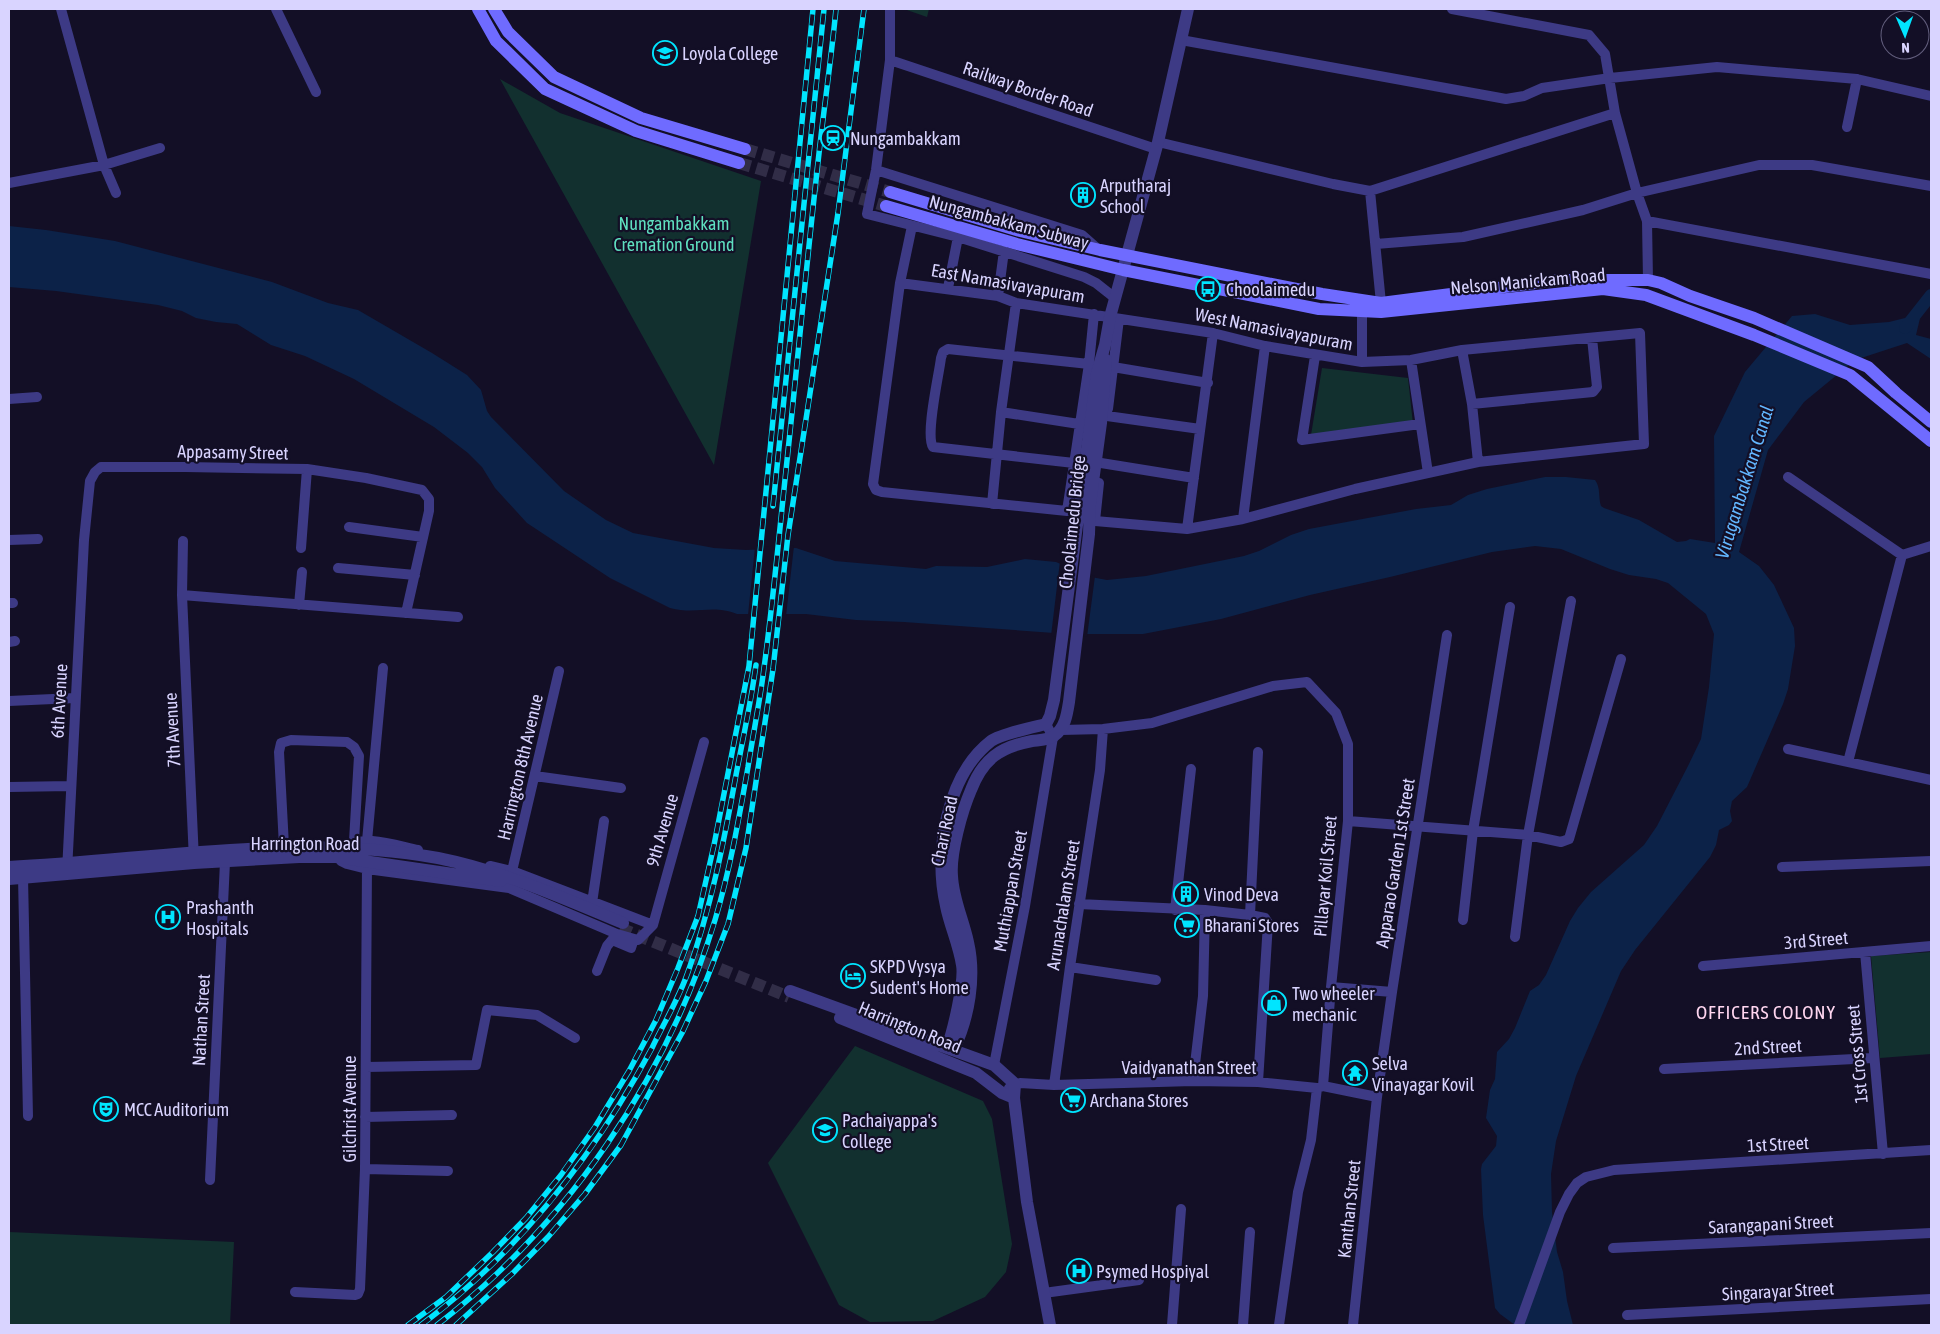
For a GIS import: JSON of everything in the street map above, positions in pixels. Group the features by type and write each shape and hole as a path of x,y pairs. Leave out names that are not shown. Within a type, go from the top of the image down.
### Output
{"main road":[{"path":"478,9 496,41 545,89 636,131 739,163"},
{"path":"494,9 508,32 554,77 641,118 745,149"},
{"path":"506,51 517,42"},
{"name":"Nungambakkam Subway","path":"890,192 1020,231 1127,256"},
{"name":"Nungambakkam Subway","path":"886,206 1017,244 1123,270"},
{"name":"Nelson Manickam Road","path":"1127,256 1322,294 1381,303 1559,280 1648,280 1661,283 1690,296 1754,318 1868,367 1931,422"},
{"name":"Nelson Manickam Road","path":"1123,270 1319,309 1381,312 1603,289 1656,297 1684,310 1754,335 1850,375 1931,441"}],"street":[{"path":"61,9 104,165 116,193"},
{"path":"276,9 316,92"},
{"path":"890,9 890,60 876,170 867,214 958,237 1084,277 1096,283 1115,298"},
{"path":"1188,9 1157,146 1115,298 1113,367 1100,463 1095,521 1187,528 1243,518 1355,489 1478,462 1472,404 1462,350"},
{"path":"1452,9 1589,36 1604,54 1615,113 1637,193 1647,221 1648,280"},
{"path":"1181,40 1506,98 1524,96 1542,88 1610,78 1664,74 1717,67 1857,79 1931,96"},
{"name":"Railway Border Road","path":"890,60 1157,146 1370,191"},
{"path":"1847,127 1857,79"},
{"path":"1381,303 1370,191 1615,113"},
{"path":"9,184 104,165 160,148"},
{"path":"1376,244 1463,237 1583,210 1637,193 1759,165 1812,165 1931,186"},
{"path":"876,170 1082,235 1100,250"},
{"path":"1647,221 1927,273"},
{"path":"912,226 900,282 873,484 876,490 1067,511 1089,364 1094,314"},
{"path":"948,288 958,237"},
{"path":"998,296 1004,251"},
{"name":"East Namasivayapuram","path":"900,282 998,296 1016,303 1115,318"},
{"path":"992,504 1001,412 1016,303"},
{"path":"1362,311 1362,362"},
{"path":"1105,345 1115,318"},
{"name":"West Namasivayapuram","path":"1115,318 1213,333 1315,356 1362,362 1411,360 1462,350 1640,334 1644,444 1478,462"},
{"path":"1187,528 1208,383 1213,333"},
{"path":"1472,404 1592,392 1597,387 1592,338"},
{"name":"Choolaimedu Bridge","path":"1046,724 1054,700 1097,374 1105,345"},
{"name":"Choolaimedu Bridge","path":"1057,734 1064,724 1068,702 1089,534 1090,504 1102,423 1107,365 1105,345"},
{"path":"1243,518 1265,346"},
{"path":"1074,463 932,446 930,442 931,426 943,352 948,349 1089,364"},
{"path":"1315,356 1302,440 1420,424"},
{"path":"1411,360 1428,473"},
{"path":"1113,367 1208,383"},
{"path":"9,399 37,397"},
{"path":"1001,412 1079,424"},
{"path":"1107,416 1200,429"},
{"path":"1100,463 1194,478"},
{"name":"Appasamy Street","path":"84,540 90,481 95,472 101,467 185,466 307,469 366,478 422,490 429,499 423,537"},
{"path":"301,548 307,469"},
{"path":"1788,477 1902,555"},
{"path":"349,527 423,537 406,613"},
{"path":"9,540 38,539"},
{"name":"6th Avenue","path":"67,868 84,540"},
{"name":"7th Avenue","path":"183,540 182,595 194,858"},
{"path":"1902,555 1931,546"},
{"path":"1848,762 1902,555"},
{"path":"338,568 415,575"},
{"path":"299,604 302,572"},
{"path":"182,595 458,617"},
{"path":"1515,937 1528,835 1571,601"},
{"path":"1463,920 1473,830 1510,607"},
{"name":"Apparao Garden 1st Street","path":"1377,1097 1447,635"},
{"path":"1348,821 1528,835 1561,842 1569,839 1621,660"},
{"name":"Gilchrist Avenue","path":"295,1292 358,1294 360,1289 365,1169 367,855 383,668"},
{"name":"Harrington 8th Avenue","path":"512,871 560,671"},
{"name":"Pillayar Koil Street","path":"1103,729 1152,723 1273,686 1307,682 1336,713 1348,744 1348,821 1320,1087 1311,1140 1298,1192 1279,1325"},
{"path":"9,701 75,698"},
{"path":"1046,724 1057,734 1103,729"},
{"name":"Chari Road","path":"951,1048 962,966 946,906 941,878 945,825 955,790 973,760 993,739 1046,724"},
{"name":"Arunachalam Street","path":"1054,1085 1100,770 1103,729"},
{"name":"Chari Road","path":"951,1048 962,1034 973,980 968,941 956,906 951,874 960,823 970,790 989,759 1000,751 1057,734"},
{"name":"Muthiappan Street","path":"994,1065 1057,734"},
{"path":"284,846 279,752 281,743 291,740 347,742 354,747 359,756 354,841 367,855 388,844 512,871 652,925 638,940 618,931 603,954 597,971"},
{"name":"9th Avenue","path":"652,925 704,742"},
{"path":"1788,749 1931,780"},
{"path":"1250,915 1258,752"},
{"path":"1175,910 1191,769"},
{"path":"535,776 621,788"},
{"path":"9,786 71,786"},
{"path":"592,903 604,821"},
{"path":"194,858 284,846 338,852 354,841"},
{"name":"Harrington Road","path":"9,879 67,868 194,858 224,862 299,857 338,852 367,855 509,883 618,931"},
{"path":"1782,866 1931,861"},
{"name":"Nathan Street","path":"210,1180 224,862"},
{"path":"9,867 67,868"},
{"path":"23,877 28,1116"},
{"path":"1079,904 1205,910 1265,918 1268,923 1258,1082"},
{"path":"1193,1081 1203,996 1205,910"},
{"name":"3rd Street","path":"1703,966 1931,946"},
{"name":"1st Cross Street","path":"1865,952 1883,1154"},
{"path":"1070,967 1156,980"},
{"path":"1330,987 1392,992"},
{"name":"Harrington Road","path":"1014,1098 1002,1093 976,1073 789,994 951,1048 994,1065 1015,1084"},
{"path":"366,1066 476,1065 486,1013 487,1010 492,1009 537,1015 575,1038"},
{"name":"2nd Street","path":"1664,1069 1873,1058"},
{"name":"Vaidyanathan Street","path":"1015,1084 1054,1085 1193,1081 1258,1082 1320,1087 1377,1097"},
{"path":"1002,1093 1015,1084"},
{"path":"1015,1084 1014,1098 1027,1202 1050,1325"},
{"name":"Kanthan Street","path":"1352,1325 1377,1097"},
{"path":"365,1117 452,1115"},
{"name":"1st Street","path":"1519,1325 1557,1221 1569,1194 1586,1177 1626,1169 1931,1150"},
{"path":"365,1169 448,1171"},
{"path":"1172,1325 1181,1209"},
{"path":"1243,1325 1250,1232"},
{"name":"Sarangapani Street","path":"1613,1248 1931,1233"},
{"path":"1044,1293 1139,1280"},
{"name":"Singarayar Street","path":"1627,1315 1931,1299"}],"green space":[{"path":"904,9 929,9 927,17"},
{"name":"Nungambakkam Cremation Ground","path":"500,79 560,113 761,181 714,465"},
{"path":"1322,368 1408,378 1413,424 1311,435"},
{"path":"1931,952 1931,1054 1880,1058 1871,956"},
{"path":"855,1046 983,1101 992,1119 1012,1244 1006,1272 985,1297 933,1321 870,1322 839,1305 768,1163"},
{"path":"9,1232 234,1242 230,1325 9,1325"}],"water":[{"name":"Virugambakkam Canal","path":"9,226 115,241 272,282 328,303 358,310 467,375 481,390 487,411 491,417 564,491 606,520 633,533 714,548 746,550 796,548 835,561 926,569 936,566 987,567 1025,559 1056,562 1091,577 1107,580 1146,576 1244,556 1309,529 1416,509 1451,505 1468,495 1487,489 1545,477 1595,480 1598,486 1601,506 1604,508 1639,520 1677,542 1690,539 1715,543 1714,436 1745,372 1792,316 1815,314 1850,325 1889,322 1921,314 1916,335 1931,339 1931,359 1907,343 1855,360 1804,402 1768,450 1739,552 1759,566 1774,585 1794,628 1795,646 1788,689 1747,787 1732,801 1730,811 1732,821 1729,825 1719,830 1716,845 1710,857 1635,950 1621,971 1576,1076 1556,1141 1551,1174 1552,1212 1557,1252 1563,1272 1573,1325 1515,1325 1495,1308 1483,1215 1481,1169 1482,1164 1496,1146 1497,1136 1486,1118 1490,1090 1495,1079 1497,1052 1509,1039 1515,1028 1530,991 1539,985 1546,975 1570,921 1578,908 1591,892 1644,845 1657,826 1701,739 1709,687 1714,634 1706,614 1668,583 1610,569 1561,549 1535,546 1492,552 1310,595 1221,619 1143,634 1068,634 856,620 806,614 737,614 720,610 680,610 670,608 610,578 527,523 495,488 482,467 468,453 434,427 354,379 305,356 271,345 237,324 196,318 182,311 158,305 56,291 9,287"}],"pier":[{"path":"794,546 786,616 748,615 755,547"},
{"path":"1060,561 1095,576 1087,637 1051,636"}],"waterway":[{"path":"1905,328 1931,295"}],"tunnel":[{"path":"745,149 890,192"},
{"path":"739,163 886,206"},
{"path":"620,928 789,997"}],"railway":[{"path":"408,1325 446,1297 493,1252 526,1218 561,1175 595,1127 629,1071 656,1020 698,916 749,666 813,9"},
{"path":"773,506 824,9"},
{"path":"437,1325 485,1285 529,1241 570,1194 607,1144 640,1091 670,1036 695,979 715,920 738,825 762,680 776,569 816,178 836,9"},
{"path":"456,1325 512,1274 548,1237 585,1194 621,1145 682,1033 706,981 728,924 746,848 773,669 788,535 838,213 864,9"},
{"path":"421,1325 491,1266 552,1199 580,1164 629,1088 652,1048 688,972 704,924 727,825 756,665"}],"place":[{"name":"Loyola College","path":"665,53"},
{"name":"Nungambakkam","path":"833,138"},
{"name":"Arputharaj School","path":"1083,195"},
{"name":"Choolaimedu","path":"1208,289"},
{"name":"Vinod Deva","path":"1186,894"},
{"name":"Prashanth Hospitals","path":"168,917"},
{"name":"Bharani Stores","path":"1187,925"},
{"name":"SKPD Vysya Sudent's Home","path":"853,976"},
{"name":"Two wheeler mechanic","path":"1274,1003"},
{"name":"Selva Vinayagar Kovil","path":"1355,1073"},
{"name":"Archana Stores","path":"1073,1100"},
{"name":"MCC Auditorium","path":"106,1109"},
{"name":"Pachaiyappa's College","path":"825,1130"},
{"name":"Psymed Hospiyal","path":"1079,1271"}],"district":[{"name":"OFFICERS COLONY","path":"1766,1012"}]}
